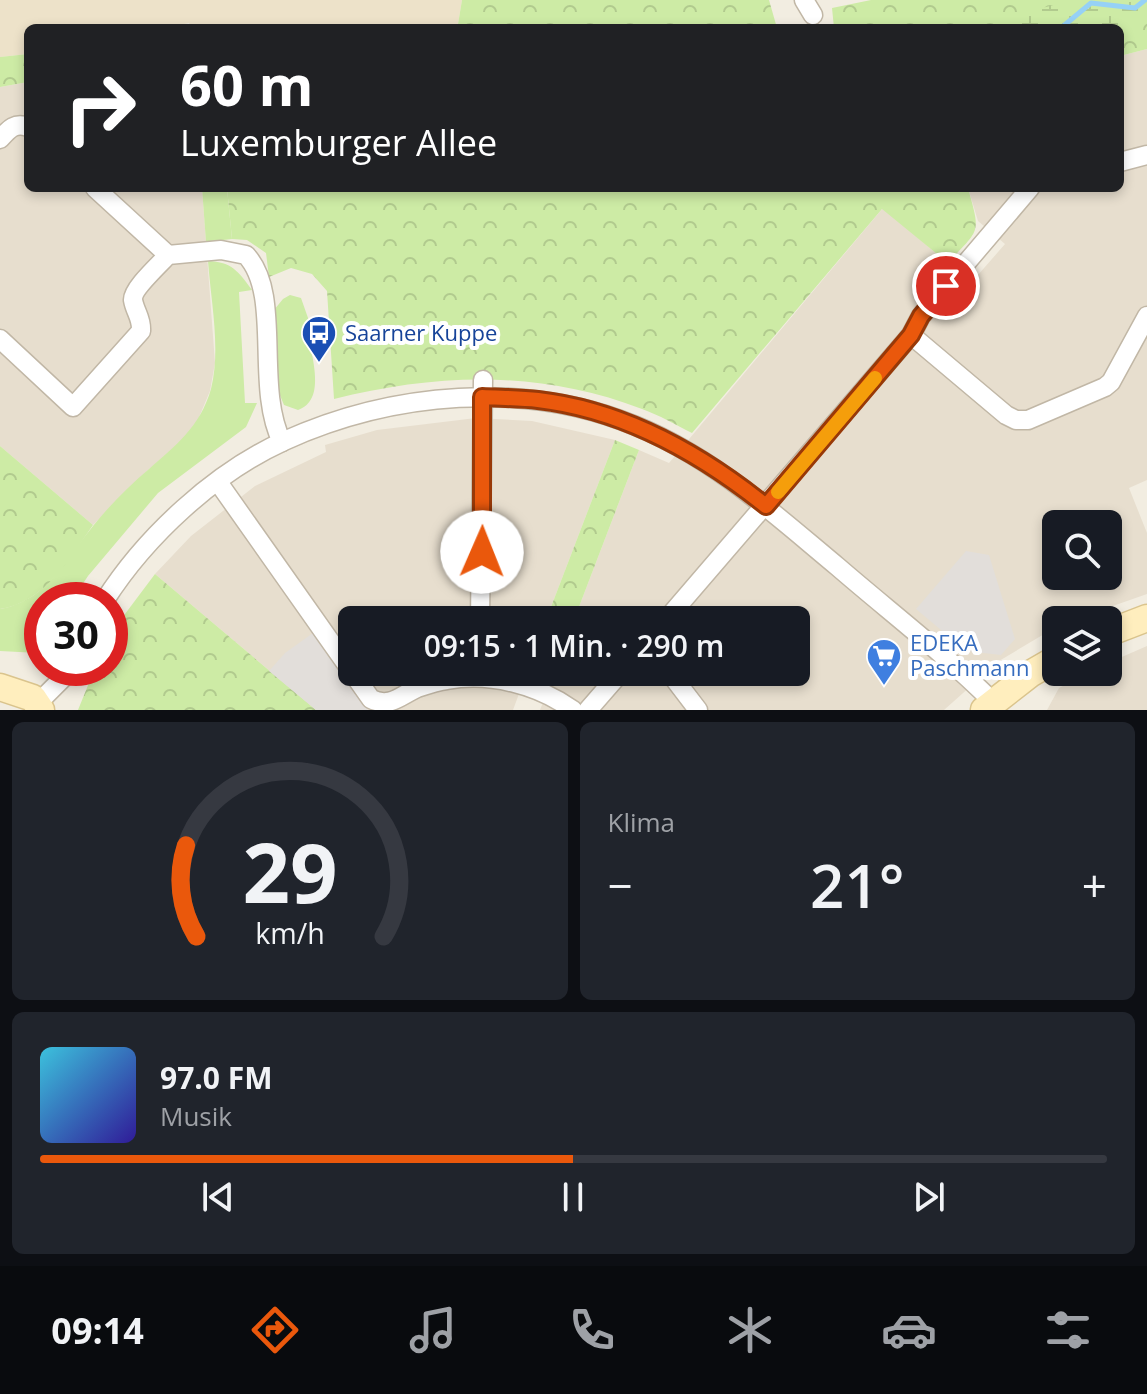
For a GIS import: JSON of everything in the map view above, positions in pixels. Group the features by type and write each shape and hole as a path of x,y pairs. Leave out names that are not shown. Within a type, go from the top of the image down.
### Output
{"street":[{"path":"0,139 10,128 24,126"},
{"path":"1124,161 1147,155"},
{"path":"99,192 168,255"},
{"path":"678,606 911,335 921,316 1027,192"},
{"path":"0,339 73,407 141,331 142,320 133,303 134,293 168,255 235,251 246,255 255,264 264,292 268,393 273,424 282,442"},
{"path":"911,335 1006,415 1016,420 1028,420 1111,382 1147,316"},
{"path":"480,606 483,388"},
{"path":"119,582 144,549 180,512 218,482 282,442 372,410 483,388 587,410 636,426 727,475 919,634 988,706 1042,667"},
{"path":"218,482 338,652"},
{"path":"1122,628 1147,618"},
{"path":"0,687 33,698 40,707 57,686"},
{"path":"362,686 371,699 381,703 391,703 425,686"},
{"path":"522,686 559,700 573,710"},
{"path":"588,710 609,686"},
{"path":"680,686 698,710"}],"shaded area":[{"path":"0,0 462,0 458,24 24,24 24,54 0,57"},
{"path":"1147,49 1147,480 1129,488 1147,533 1147,594 1113,606 1042,606 1042,635 999,661 944,710 540,710 549,686 810,686 810,606 579,606 639,450 669,463 883,208 971,283 1005,244 978,221 969,192 1124,192 1124,55"},
{"path":"24,83 24,192 202,192 215,363 210,391 197,422 180,443 93,525 0,446 0,87"},
{"path":"476,418 532,421 615,440 551,606 338,606 338,686 522,686 513,710 316,710 155,574 191,536 255,486 326,452 325,445 377,430"},
{"path":"966,551 989,555 1015,639 1001,655 966,651 916,609"},
{"path":"313,633 338,668 338,686 351,686 368,710 316,710 269,671 285,653"},
{"path":"1147,646 1147,710 1047,710 1063,686 1122,686 1122,657"}],"green space":[{"path":"462,0 769,0 776,24 458,24"},
{"path":"871,0 1147,0 1147,49 1124,55 1124,24 834,24 832,8"},
{"path":"1075,0 1147,0 1147,14 1121,24 999,24 996,19"},
{"path":"24,54 24,83 0,87 0,57"},
{"path":"202,192 227,192 232,239 206,242"},
{"path":"227,192 969,192 976,223 972,236 948,263 882,209 692,433 648,411 604,396 527,382 451,380 373,390 334,399 327,291 312,274 291,268 269,277 266,253 247,240 232,239"},
{"path":"208,261 223,263 234,269 252,290 239,292 245,403 257,403 246,427 158,493 84,582 49,582 106,511 194,425 206,402 214,374 214,325"},
{"path":"290,295 301,298 314,335 309,336 315,389 307,405 298,410 284,405 279,393 274,310"},
{"path":"615,440 639,450 579,606 551,606"},
{"path":"0,446 93,525 49,582 24,582 24,601 0,609"},
{"path":"155,574 316,710 78,710 88,686 128,686 128,610"},
{"path":"24,600 24,652 0,651 0,609"}],"waterway":[{"path":"1066,24 1091,3 1135,8 1145,0"}],"slow traffic":[{"path":"778,492 875,378"}],"place":[{"name":"Saarner Kuppe","path":"319,364"},
{"name":"EDEKA Paschmann","path":"884,687"}],"route":[{"path":"482,552 482,397 539,400 587,410 636,426 727,475 766,506 911,335 921,316 946,286"}]}
